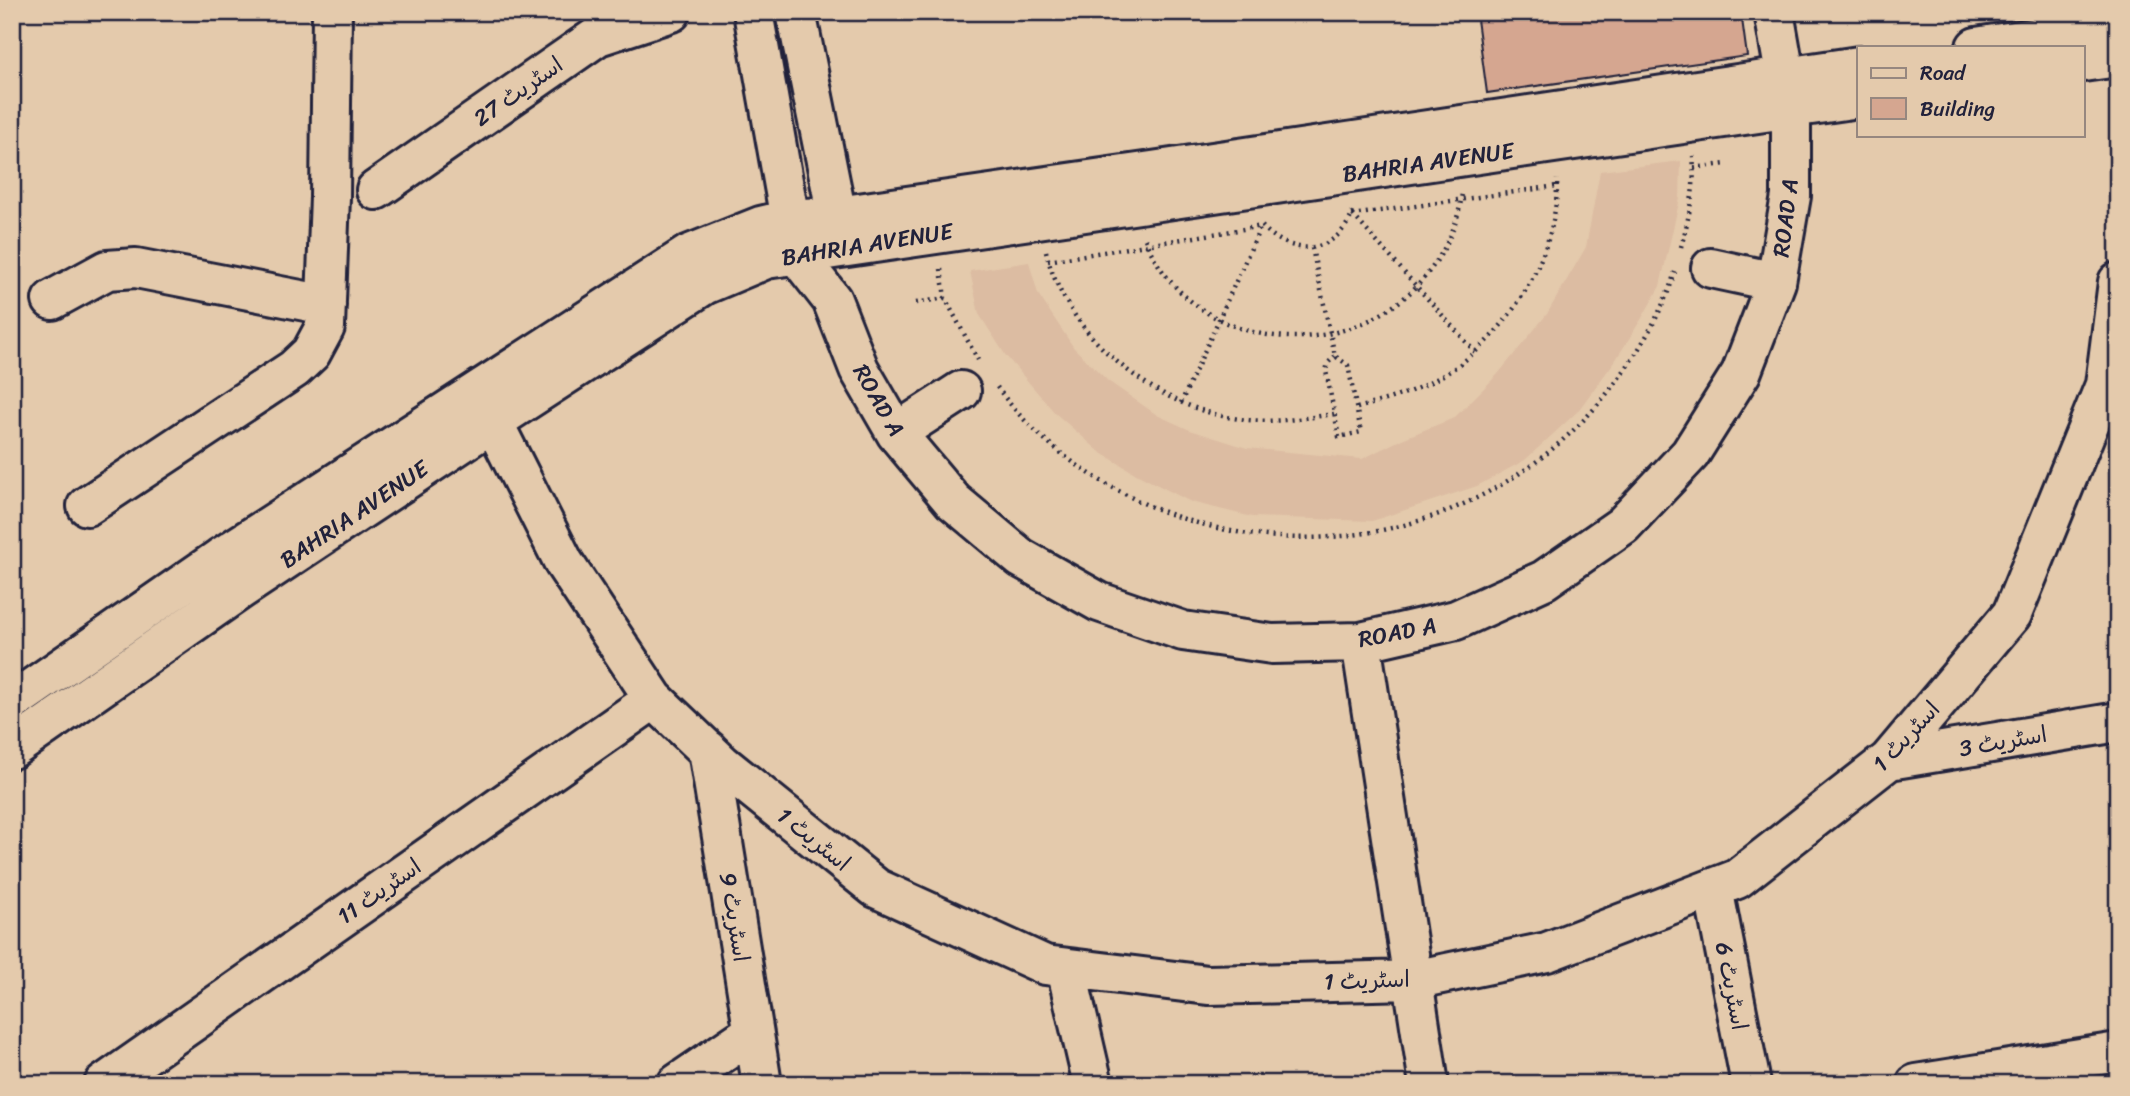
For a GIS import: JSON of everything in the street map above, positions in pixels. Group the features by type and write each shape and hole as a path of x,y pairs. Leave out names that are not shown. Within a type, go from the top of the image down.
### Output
{"street":[{"path":"87,506 294,369 311,353 325,327 330,197 332,12"},
{"name":"اسٹریٹ 27","path":"376,190 598,36 671,12"},
{"name":"ROAD A","path":"753,12 793,237 832,300 859,369 896,433 953,501 1021,558 1099,602 1183,631 1272,644 1361,642 1455,620 1544,580 1623,525 1690,454 1741,373 1776,282 1791,196 1788,93 1774,12"},
{"name":"ROAD A","path":"796,12 838,231 832,300"},
{"path":"1982,46 2118,25"},
{"path":"2084,62 2118,57"},
{"name":"BAHRIA AVENUE","path":"838,231 1039,218 1556,143 1788,93 1857,67"},
{"name":"BAHRIA AVENUE","path":"12,702 220,558 688,254 761,226 793,237 1788,93 1857,98"},
{"name":"BAHRIA AVENUE","path":"12,749 240,590 493,422 704,285 766,259 793,237"},
{"path":"1689,260 1776,282"},
{"path":"52,300 107,270 136,268 326,305"},
{"name":"اسٹریٹ 1","path":"493,422 564,563 654,699 722,764 876,888 1045,965 1208,985 1413,980 1547,951 1737,879 1889,760 2012,614 2112,384 2118,282"},
{"path":"896,433 980,381"},
{"path":"1361,642 1429,1084"},
{"name":"اسٹریٹ 11","path":"104,1084 654,699"},
{"name":"اسٹریٹ 3","path":"1889,760 2118,722"},
{"name":"اسٹریٹ 9","path":"709,750 762,1084"},
{"name":"اسٹریٹ 6","path":"1713,888 1751,1084"},
{"path":"1066,968 1093,1084"},
{"path":"677,1084 753,1032"},
{"path":"1916,1084 2078,1071 2118,1052"}],"path":[{"path":"1357,408 1400,396 1430,382 1475,352 1508,318 1533,278 1550,233 1557,186 1556,143"},
{"path":"1134,205 1147,244 1157,263 1185,296 1220,320 1252,332 1285,338 1331,335 1378,317 1399,304 1417,287 1446,247 1455,224 1461,200 1463,157"},
{"path":"916,303 946,298 970,347 980,381 1081,468 1128,497 1180,519 1233,532 1288,538 1344,537 1398,527 1451,510 1501,486 1546,454 1588,418 1623,375 1689,260 1688,223 1694,168 1725,163"},
{"path":"1252,188 1255,213 1272,236 1297,248 1312,248 1339,234 1352,215 1355,191 1353,173"},
{"path":"1352,215 1557,186"},
{"path":"1352,215 1475,352"},
{"path":"1039,218 1048,261 1066,302 1097,343 1136,378 1181,403 1231,418 1283,422 1334,414"},
{"path":"1048,261 1262,226"},
{"path":"1181,403 1262,226"},
{"path":"1312,248 1335,356 1348,365 1361,432 1339,437 1326,371 1328,363 1335,356"}],"shaded area":[{"path":"1681,161 1680,198 1660,286 1615,361 1577,412 1525,460 1477,486 1372,521 1252,517 1191,502 1100,452 1055,413 1006,356 979,314 970,271 1029,262 1038,294 1074,348 1108,381 1157,415 1190,430 1247,448 1362,459 1454,418 1498,374 1547,314 1586,247 1600,171"}],"building":[{"path":"1476,12 1741,12 1747,56 1487,93"}]}
